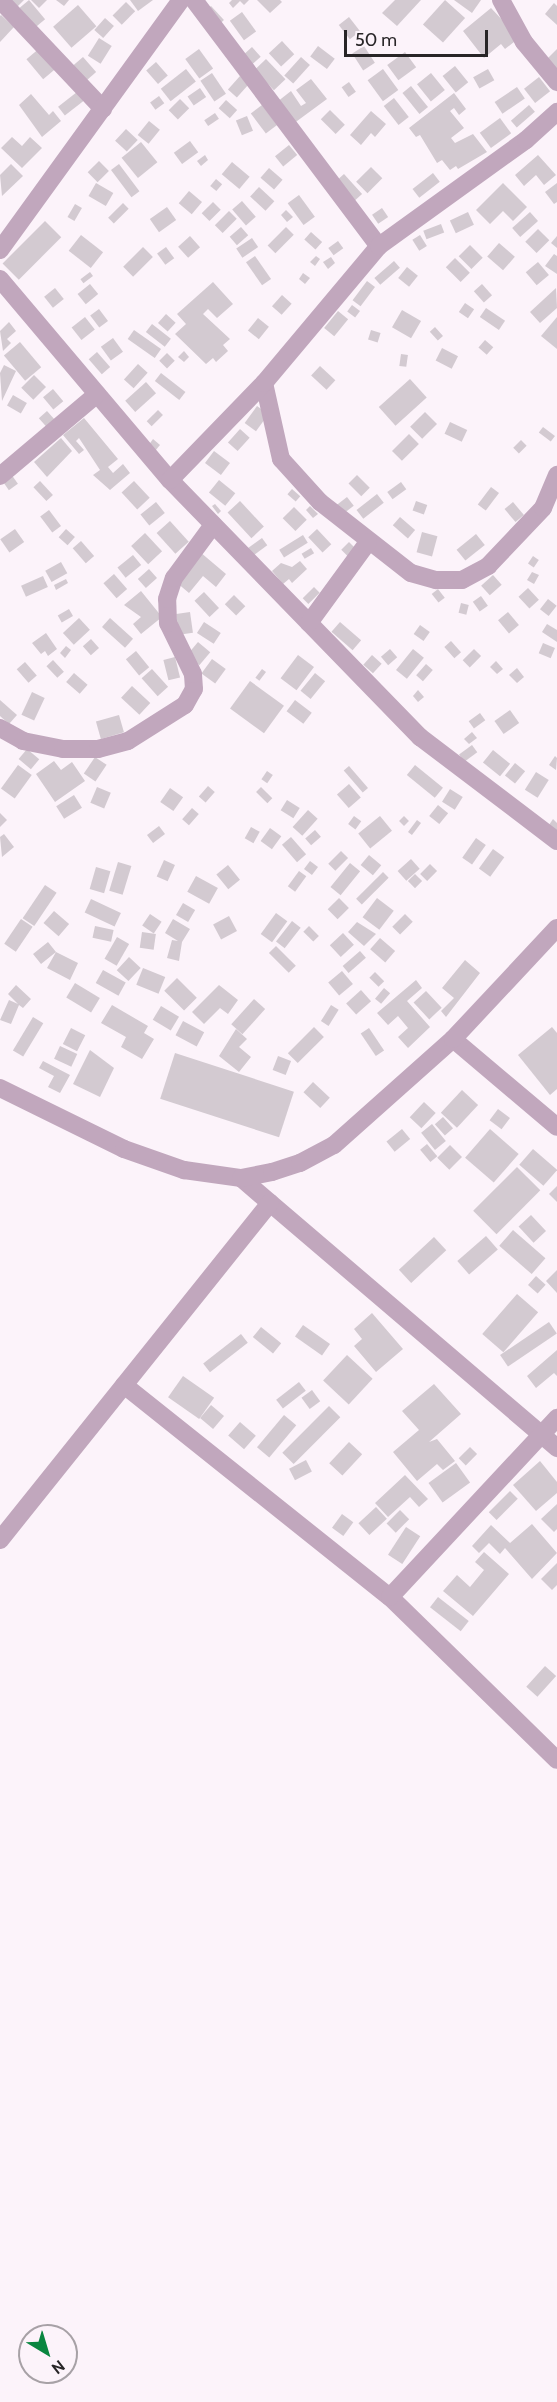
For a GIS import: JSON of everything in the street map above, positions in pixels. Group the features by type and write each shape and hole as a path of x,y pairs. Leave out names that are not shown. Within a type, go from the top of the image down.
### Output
{"street":[{"path":"0,0 103,109"},
{"path":"0,250 181,0"},
{"path":"194,0 259,82 379,246"},
{"path":"501,0 524,42 557,82"},
{"path":"170,480 264,383 379,246 526,140 557,112"},
{"path":"0,279 170,480 420,737 557,840"},
{"path":"264,383 281,459 300,483 368,542 411,573 436,580 462,580 488,566 521,536 543,508 557,475"},
{"path":"0,476 97,394"},
{"path":"0,728 23,741 63,749 98,748 128,741 184,705 194,689 193,674 168,623 167,599 174,578 213,525"},
{"path":"309,623 368,542"},
{"path":"0,1088 124,1149 184,1170 241,1178 300,1163 334,1145 453,1039 557,928"},
{"path":"453,1039 557,1127"},
{"path":"241,1178 557,1448"},
{"path":"0,1540 270,1203"},
{"path":"124,1385 390,1597 557,1760"},
{"path":"390,1597 557,1418"}],"building":[{"path":"7,0 24,0 16,8"},
{"path":"29,0 45,19 33,29 17,10"},
{"path":"31,0 47,0 39,8"},
{"path":"56,0 69,0 64,6"},
{"path":"130,0 153,0 138,11"},
{"path":"232,0 249,0 244,5 240,1 233,8 229,3"},
{"path":"257,0 280,0 282,2 270,13"},
{"path":"395,0 421,0 397,26 382,13"},
{"path":"445,0 465,18 443,43 423,25"},
{"path":"454,0 481,0 472,13"},
{"path":"126,2 135,11 122,25 113,15"},
{"path":"554,3 557,6 557,25 545,14"},
{"path":"78,5 96,26 71,48 53,27"},
{"path":"211,6 224,20 216,27 203,14"},
{"path":"491,8 519,38 505,49 501,44 484,58 463,31"},
{"path":"242,12 256,31 244,40 230,21"},
{"path":"0,16 14,27 0,42"},
{"path":"349,17 360,31 350,39 339,25"},
{"path":"105,18 114,26 103,38 94,30"},
{"path":"99,38 112,46 101,64 88,56"},
{"path":"282,41 294,54 281,66 269,53"},
{"path":"318,46 335,59 327,69 310,56"},
{"path":"364,46 375,63 363,70 352,54"},
{"path":"41,47 58,67 43,79 26,59"},
{"path":"252,47 261,57 251,65 242,56"},
{"path":"199,49 213,68 199,78 185,59"},
{"path":"557,49 557,77 547,59"},
{"path":"405,52 416,67 398,80 387,65"},
{"path":"83,57 96,72 85,82 72,67"},
{"path":"301,57 310,65 293,84 284,76"},
{"path":"266,59 285,79 274,90 254,70"},
{"path":"156,62 168,76 158,84 146,71"},
{"path":"455,66 468,82 456,92 443,76"},
{"path":"186,69 196,82 171,101 161,89"},
{"path":"383,69 398,90 383,101 368,80"},
{"path":"488,69 494,80 479,89 473,77"},
{"path":"212,73 226,94 214,102 200,81"},
{"path":"431,73 445,90 431,101 417,84"},
{"path":"240,76 249,84 237,97 228,89"},
{"path":"539,77 550,91 535,103 524,89"},
{"path":"311,79 327,99 293,124 277,102 291,91 301,106 306,103 296,90"},
{"path":"349,82 356,92 349,97 342,87"},
{"path":"411,86 428,107 419,114 402,93"},
{"path":"517,87 525,99 502,114 495,102"},
{"path":"200,88 206,97 194,106 188,96"},
{"path":"77,92 84,101 65,115 58,107"},
{"path":"454,93 466,109 459,115 454,108 450,111 464,128 451,138 455,143 473,134 487,152 458,169 456,166 450,170 442,160 437,163 420,135 416,137 409,128"},
{"path":"31,94 49,115 53,111 61,121 42,137 19,105"},
{"path":"159,96 164,103 155,110 150,102"},
{"path":"394,98 409,117 399,125 384,106"},
{"path":"180,99 189,108 178,120 169,110"},
{"path":"226,100 237,110 230,118 219,108"},
{"path":"262,105 277,125 266,133 251,113"},
{"path":"529,105 535,112 517,128 511,121"},
{"path":"330,110 345,125 336,134 321,119"},
{"path":"371,111 386,124 375,137 371,133 361,145 350,135"},
{"path":"215,113 219,119 208,126 204,120"},
{"path":"247,116 253,131 242,135 236,120"},
{"path":"500,118 511,133 491,148 480,133"},
{"path":"149,121 160,130 149,144 138,135"},
{"path":"126,129 138,140 127,152 115,141"},
{"path":"12,137 22,146 30,137 42,148 22,168 1,148"},
{"path":"190,141 198,152 182,164 174,153"},
{"path":"141,142 157,162 138,178 122,158"},
{"path":"289,145 297,155 283,166 275,156"},
{"path":"205,155 208,160 201,166 197,161"},
{"path":"538,155 556,175 544,185 536,175 524,186 515,175"},
{"path":"99,161 109,171 98,182 88,172"},
{"path":"232,162 250,177 239,189 222,174"},
{"path":"11,164 23,176 2,196 0,175"},
{"path":"119,164 139,191 131,197 111,170"},
{"path":"371,167 382,178 367,193 356,182"},
{"path":"269,168 283,180 274,190 260,178"},
{"path":"433,173 440,182 419,198 413,189"},
{"path":"344,174 362,194 353,202 335,182"},
{"path":"216,179 222,184 216,191 210,186"},
{"path":"96,183 113,193 106,206 88,196"},
{"path":"503,183 527,207 513,221 503,211 490,224 476,210"},
{"path":"557,183 557,202 554,204 545,192"},
{"path":"259,187 274,201 265,211 250,197"},
{"path":"189,191 202,202 192,214 179,203"},
{"path":"299,195 315,217 304,225 288,203"},
{"path":"242,201 256,217 246,225 232,210"},
{"path":"213,202 221,210 209,221 202,213"},
{"path":"123,203 129,209 114,224 108,218"},
{"path":"75,204 82,208 74,221 68,217"},
{"path":"167,207 176,220 159,232 150,219"},
{"path":"382,208 388,217 378,224 372,215"},
{"path":"286,210 293,217 287,222 281,215"},
{"path":"229,211 237,219 223,233 215,225"},
{"path":"468,212 474,225 456,233 450,220"},
{"path":"530,212 538,221 520,237 512,228"},
{"path":"45,221 61,237 19,280 3,263"},
{"path":"441,224 444,232 426,239 423,231"},
{"path":"241,227 248,235 237,245 230,237"},
{"path":"286,227 294,235 275,253 268,245"},
{"path":"538,229 549,240 537,253 525,242"},
{"path":"311,232 322,242 315,249 304,239"},
{"path":"81,235 103,252 91,268 69,251"},
{"path":"420,235 427,246 419,251 412,240"},
{"path":"190,236 200,247 188,258 178,247"},
{"path":"557,236 557,248 551,243"},
{"path":"252,238 258,247 242,258 236,249"},
{"path":"338,241 343,248 334,255 328,248"},
{"path":"499,243 515,257 503,270 487,257"},
{"path":"470,245 483,258 471,269 459,256"},
{"path":"143,247 153,257 133,277 123,267"},
{"path":"166,247 174,258 165,265 157,253"},
{"path":"554,254 557,256 557,274 545,266"},
{"path":"255,256 271,279 262,285 246,262"},
{"path":"316,256 320,259 315,266 310,262"},
{"path":"331,257 335,263 328,269 323,262"},
{"path":"455,258 470,273 461,282 446,267"},
{"path":"394,261 400,268 380,285 374,278"},
{"path":"538,262 549,275 537,285 526,272"},
{"path":"407,267 418,276 409,287 398,278"},
{"path":"90,272 93,276 83,283 80,279"},
{"path":"303,273 310,278 305,284 299,279"},
{"path":"367,281 375,287 361,306 353,300"},
{"path":"213,282 233,304 217,318 208,309 203,314 230,339 223,345 228,351 216,362 213,358 206,364 175,334 186,324 177,314"},
{"path":"90,284 98,294 86,304 78,294"},
{"path":"482,284 492,295 484,303 474,291"},
{"path":"55,288 64,299 53,308 44,297"},
{"path":"556,288 557,308 540,323 530,312"},
{"path":"282,295 292,304 282,315 272,306"},
{"path":"465,303 474,309 468,318 459,312"},
{"path":"352,305 360,311 355,317 347,311"},
{"path":"486,308 505,321 499,330 480,317"},
{"path":"99,309 108,321 99,328 90,316"},
{"path":"402,310 421,321 411,338 392,327"},
{"path":"338,311 348,319 334,336 324,328"},
{"path":"166,314 176,323 168,332 158,323"},
{"path":"85,317 95,330 81,340 72,327"},
{"path":"557,317 557,349 541,336"},
{"path":"258,318 269,327 259,339 248,330"},
{"path":"9,322 16,331 7,339 11,343 3,351 0,331"},
{"path":"152,324 171,339 165,347 146,332"},
{"path":"435,327 443,336 438,341 430,332"},
{"path":"134,330 161,349 155,358 128,339"},
{"path":"371,330 381,333 378,342 368,340"},
{"path":"113,338 123,352 111,361 101,347"},
{"path":"485,340 493,347 487,355 478,348"},
{"path":"20,342 41,367 25,381 4,355"},
{"path":"442,348 458,356 452,369 436,360"},
{"path":"184,351 189,357 184,362 178,357"},
{"path":"97,352 110,367 102,374 89,359"},
{"path":"167,353 175,361 167,369 159,361"},
{"path":"401,354 408,355 406,367 399,366"},
{"path":"138,364 148,373 134,388 124,380"},
{"path":"4,365 16,371 2,401 0,373"},
{"path":"320,366 335,380 326,390 311,376"},
{"path":"161,373 185,392 179,400 155,381"},
{"path":"34,375 46,387 33,400 21,388"},
{"path":"410,379 427,398 396,426 379,407"},
{"path":"146,382 156,393 135,412 125,401"},
{"path":"53,389 63,401 53,410 43,397"},
{"path":"13,395 27,403 21,413 7,405"},
{"path":"257,406 268,414 256,431 245,423"},
{"path":"158,410 163,415 152,426 147,421"},
{"path":"47,411 56,421 48,428 39,418"},
{"path":"425,412 437,424 422,439 410,427"},
{"path":"84,418 118,459 108,467 113,473 123,464 130,473 110,490 93,475 100,470 79,438 76,441 84,450 79,454 63,435"},
{"path":"450,422 467,430 462,442 445,434"},
{"path":"543,427 555,436 551,442 539,433"},
{"path":"240,429 250,438 238,451 228,442"},
{"path":"409,434 419,444 402,461 392,451"},
{"path":"61,438 72,451 47,477 34,462"},
{"path":"153,439 160,445 155,451 148,446"},
{"path":"521,440 527,446 519,453 513,448"},
{"path":"214,451 230,463 221,475 205,463"},
{"path":"11,474 18,484 9,490 2,480"},
{"path":"357,475 370,488 361,496 349,483"},
{"path":"219,480 235,493 225,506 209,492"},
{"path":"40,481 53,495 46,501 33,487"},
{"path":"134,481 150,498 137,509 122,493"},
{"path":"401,482 406,489 393,499 387,492"},
{"path":"491,487 499,493 486,511 478,505"},
{"path":"292,489 300,496 296,501 287,494"},
{"path":"377,494 384,503 363,519 357,510"},
{"path":"347,497 354,506 341,516 334,507"},
{"path":"240,501 264,527 251,538 228,513"},
{"path":"416,501 427,505 424,515 413,510"},
{"path":"156,502 165,513 149,525 140,515"},
{"path":"513,502 524,515 516,522 505,509"},
{"path":"215,504 221,511 218,514 212,506"},
{"path":"310,506 318,514 313,518 306,510"},
{"path":"294,507 307,520 295,531 283,518"},
{"path":"49,510 61,526 52,533 40,517"},
{"path":"400,517 415,530 408,538 393,525"},
{"path":"170,521 189,542 175,554 157,533"},
{"path":"15,529 24,542 9,552 0,539"},
{"path":"66,529 75,537 68,545 59,537"},
{"path":"317,529 331,544 323,553 308,537"},
{"path":"422,532 437,536 432,556 417,552"},
{"path":"145,533 162,551 148,564 131,546"},
{"path":"476,534 485,545 465,561 457,550"},
{"path":"303,535 308,543 284,557 279,550"},
{"path":"262,538 267,545 253,556 247,549"},
{"path":"81,541 94,556 86,563 73,548"},
{"path":"349,542 356,549 348,557 341,550"},
{"path":"311,548 314,553 305,559 302,554"},
{"path":"200,552 226,574 216,587 203,576 189,593 176,582"},
{"path":"133,555 141,565 126,578 117,568"},
{"path":"533,556 539,560 534,567 528,563"},
{"path":"300,561 307,569 292,583 289,579 283,584 272,571 281,563 292,567"},
{"path":"61,562 67,573 52,582 45,571"},
{"path":"149,569 157,578 146,588 138,579"},
{"path":"532,572 539,575 534,584 527,580"},
{"path":"114,574 127,589 117,598 103,583"},
{"path":"493,575 502,585 490,595 481,586"},
{"path":"43,576 48,587 26,597 21,586"},
{"path":"66,579 68,583 56,590 54,585"},
{"path":"314,587 320,593 308,604 303,598"},
{"path":"528,588 539,600 529,609 518,597"},
{"path":"438,589 445,598 438,603 432,594"},
{"path":"141,591 162,617 141,634 133,624 141,617 124,605"},
{"path":"204,592 219,608 209,617 194,601"},
{"path":"234,595 245,606 236,616 225,604"},
{"path":"481,596 488,606 480,612 473,602"},
{"path":"548,599 557,606 549,616 540,609"},
{"path":"461,603 469,605 466,615 459,613"},
{"path":"69,609 73,616 62,622 58,616"},
{"path":"190,612 193,633 179,635 176,614"},
{"path":"508,612 519,625 509,633 498,620"},
{"path":"79,618 90,630 74,645 63,633"},
{"path":"110,618 133,639 125,648 102,627"},
{"path":"204,622 221,633 214,644 197,633"},
{"path":"340,622 361,640 353,650 331,632"},
{"path":"547,624 557,630 557,642 542,632"},
{"path":"420,625 430,632 424,641 414,634"},
{"path":"46,633 57,649 48,656 45,651 41,654 32,643"},
{"path":"91,639 99,648 91,655 83,646"},
{"path":"451,641 461,652 454,658 444,647"},
{"path":"198,642 210,652 199,665 187,655"},
{"path":"543,643 555,648 551,658 539,653"},
{"path":"66,646 71,650 65,658 60,653"},
{"path":"390,649 397,657 388,665 381,657"},
{"path":"413,649 424,658 407,679 396,670"},
{"path":"474,649 481,656 470,667 463,660"},
{"path":"136,651 149,667 139,676 126,659"},
{"path":"298,655 314,667 297,690 281,678"},
{"path":"372,655 382,664 373,673 363,665"},
{"path":"175,657 180,677 168,680 163,660"},
{"path":"212,659 226,669 215,684 201,674"},
{"path":"53,660 64,672 57,678 46,666"},
{"path":"496,661 503,669 497,674 490,667"},
{"path":"25,662 37,676 29,683 17,669"},
{"path":"426,664 433,670 423,681 416,675"},
{"path":"517,668 524,677 517,683 509,675"},
{"path":"152,669 168,687 158,696 142,678"},
{"path":"262,669 266,672 259,681 255,678"},
{"path":"74,673 88,685 80,694 66,682"},
{"path":"315,673 325,681 311,699 301,691"},
{"path":"250,681 284,706 264,733 230,709"},
{"path":"132,686 150,703 139,715 121,698"},
{"path":"418,690 424,697 418,702 413,696"},
{"path":"32,692 45,698 34,721 21,715"},
{"path":"0,700 17,715 9,724 0,716"},
{"path":"295,700 312,713 303,724 287,711"},
{"path":"510,710 519,723 504,734 494,721"},
{"path":"480,713 485,720 474,729 469,721"},
{"path":"119,715 124,732 101,739 96,722"},
{"path":"472,732 477,738 469,744 464,739"},
{"path":"472,745 477,752 464,762 459,754"},
{"path":"27,749 39,759 31,769 19,759"},
{"path":"493,750 510,764 500,776 483,762"},
{"path":"555,756 557,758 556,770 549,765"},
{"path":"95,757 107,765 95,781 84,774"},
{"path":"54,761 61,770 72,762 85,781 55,802 36,774"},
{"path":"515,763 525,771 515,784 505,775"},
{"path":"18,765 32,775 15,798 1,788"},
{"path":"415,765 443,788 435,798 407,775"},
{"path":"349,766 368,788 363,792 344,771"},
{"path":"267,771 273,775 267,783 261,779"},
{"path":"536,772 549,780 538,798 525,790"},
{"path":"349,784 361,798 349,808 337,794"},
{"path":"208,786 215,792 206,802 199,797"},
{"path":"97,787 111,793 104,809 90,803"},
{"path":"261,787 272,798 267,803 256,792"},
{"path":"170,788 183,797 173,811 160,802"},
{"path":"450,789 463,797 455,810 442,802"},
{"path":"74,795 82,808 64,819 56,806"},
{"path":"287,800 300,808 293,818 281,810"},
{"path":"438,805 448,813 439,824 429,816"},
{"path":"192,808 199,814 189,825 182,819"},
{"path":"308,810 318,819 302,836 293,827"},
{"path":"0,813 7,820 0,827"},
{"path":"354,816 361,821 355,829 348,824"},
{"path":"380,816 392,831 370,848 358,834"},
{"path":"404,816 409,821 404,826 399,821"},
{"path":"553,819 557,823 557,832 549,825"},
{"path":"417,820 421,823 412,835 408,832"},
{"path":"159,826 165,834 153,843 147,835"},
{"path":"251,827 260,832 253,843 245,838"},
{"path":"270,828 281,836 272,849 261,841"},
{"path":"315,830 321,837 311,845 305,839"},
{"path":"4,834 14,847 2,857 0,837"},
{"path":"291,837 306,854 297,862 282,845"},
{"path":"476,838 486,845 472,865 462,858"},
{"path":"493,849 504,857 490,877 479,868"},
{"path":"341,851 348,858 335,871 328,864"},
{"path":"369,855 381,865 373,875 361,865"},
{"path":"411,859 420,869 406,881 398,871"},
{"path":"164,860 175,865 168,881 157,876"},
{"path":"310,861 318,867 312,875 304,869"},
{"path":"118,862 131,866 123,895 109,891"},
{"path":"350,863 360,871 341,895 330,887"},
{"path":"430,864 437,871 427,881 420,874"},
{"path":"228,865 240,880 228,889 216,874"},
{"path":"96,867 110,871 104,893 90,889"},
{"path":"299,871 306,876 295,892 288,886"},
{"path":"383,872 389,878 362,905 356,899"},
{"path":"415,874 422,881 415,888 408,881"},
{"path":"196,876 218,888 209,904 187,892"},
{"path":"45,885 57,893 34,926 23,918"},
{"path":"339,898 349,908 338,919 328,909"},
{"path":"377,898 394,911 379,930 363,917"},
{"path":"91,899 121,913 115,927 85,913"},
{"path":"183,903 195,910 188,922 176,915"},
{"path":"54,911 69,924 59,936 44,923"},
{"path":"276,913 287,921 272,942 261,934"},
{"path":"150,914 162,922 154,933 142,926"},
{"path":"405,914 413,922 400,935 392,927"},
{"path":"229,916 237,931 221,939 213,924"},
{"path":"21,919 33,927 16,952 4,944"},
{"path":"173,919 190,929 182,942 179,961 167,958 172,940 178,941 165,933"},
{"path":"292,921 301,928 285,948 276,941"},
{"path":"357,922 376,934 364,946 348,932"},
{"path":"95,926 114,930 111,942 93,938"},
{"path":"309,926 319,936 313,942 303,932"},
{"path":"142,932 156,934 154,950 140,948"},
{"path":"343,933 354,945 341,957 330,945"},
{"path":"117,937 129,944 117,966 104,959"},
{"path":"380,938 395,951 385,962 370,949"},
{"path":"48,942 56,952 41,964 33,954"},
{"path":"276,946 296,966 289,973 269,953"},
{"path":"360,951 366,958 349,973 343,966"},
{"path":"56,952 78,963 70,980 47,968"},
{"path":"129,957 141,968 128,981 117,970"},
{"path":"465,960 480,973 446,1017 441,1011 454,998 442,988"},
{"path":"143,968 165,977 159,994 136,985"},
{"path":"103,970 126,983 118,996 96,983"},
{"path":"342,971 353,984 339,996 328,983"},
{"path":"375,972 384,981 379,987 369,978"},
{"path":"177,978 197,998 184,1011 164,991"},
{"path":"416,980 422,988 407,1001 430,1027 408,1048 398,1037 408,1028 398,1016 388,1025 377,1013"},
{"path":"75,983 100,998 91,1013 66,998"},
{"path":"16,985 31,999 23,1008 19,1005 11,1024 0,1020 9,1000 18,1004 8,994"},
{"path":"219,985 238,1000 228,1014 220,1008 204,1024 192,1012"},
{"path":"384,988 390,993 381,1004 375,999"},
{"path":"361,990 371,1001 356,1015 346,1003"},
{"path":"426,991 442,1008 429,1019 414,1003"},
{"path":"254,999 265,1009 242,1034 231,1024"},
{"path":"112,1005 148,1026 144,1033 154,1039 142,1059 121,1047 126,1037 101,1023"},
{"path":"331,1005 339,1010 329,1026 321,1021"},
{"path":"161,1006 179,1017 171,1031 153,1020"},
{"path":"33,1017 43,1023 23,1057 13,1050"},
{"path":"183,1021 204,1032 197,1046 175,1035"},
{"path":"314,1027 324,1037 298,1063 288,1053"},
{"path":"552,1027 557,1033 557,1089 550,1095 518,1055"},
{"path":"71,1028 85,1035 77,1051 63,1044"},
{"path":"369,1028 384,1050 376,1056 361,1034"},
{"path":"236,1029 247,1039 239,1047 251,1057 239,1072 219,1056"},
{"path":"60,1046 77,1054 71,1067 54,1059"},
{"path":"90,1050 114,1068 100,1097 73,1084"},
{"path":"175,1053 294,1092 279,1137 160,1099"},
{"path":"278,1056 291,1061 286,1075 273,1070"},
{"path":"43,1061 70,1075 60,1093 48,1087 54,1076 39,1068"},
{"path":"313,1082 330,1098 320,1108 303,1092"},
{"path":"462,1090 478,1105 457,1128 441,1113"},
{"path":"424,1102 436,1113 421,1128 410,1117"},
{"path":"498,1109 510,1118 502,1129 490,1120"},
{"path":"443,1117 453,1128 445,1136 435,1124"},
{"path":"432,1124 446,1141 435,1150 421,1133"},
{"path":"402,1129 410,1139 395,1152 386,1142"},
{"path":"490,1129 519,1154 494,1183 465,1158"},
{"path":"427,1144 437,1156 430,1162 420,1150"},
{"path":"450,1145 462,1157 449,1170 437,1158"},
{"path":"533,1149 557,1170 543,1186 519,1165"},
{"path":"517,1167 540,1190 496,1234 473,1211"},
{"path":"557,1186 557,1202 549,1194"},
{"path":"531,1215 546,1231 534,1243 519,1227"},
{"path":"513,1230 545,1258 532,1274 499,1246"},
{"path":"486,1236 498,1250 469,1275 457,1261"},
{"path":"434,1237 446,1250 411,1283 399,1270"},
{"path":"557,1270 557,1293 546,1281"},
{"path":"536,1276 546,1285 538,1294 528,1285"},
{"path":"517,1294 538,1312 503,1352 482,1334"},
{"path":"372,1313 403,1349 376,1372 354,1346 362,1339 354,1329"},
{"path":"549,1322 557,1334 508,1367 500,1355"},
{"path":"303,1325 330,1344 322,1355 295,1336"},
{"path":"261,1327 281,1343 273,1353 253,1337"},
{"path":"241,1334 248,1343 210,1372 203,1364"},
{"path":"557,1350 557,1376 554,1373 536,1388 527,1376"},
{"path":"347,1355 373,1379 349,1404 323,1381"},
{"path":"183,1376 214,1398 199,1419 168,1397"},
{"path":"299,1382 306,1391 283,1409 276,1400"},
{"path":"434,1384 461,1414 429,1442 437,1439 455,1461 443,1470 437,1464 417,1481 393,1452 419,1430 402,1411"},
{"path":"312,1390 320,1401 310,1409 301,1398"},
{"path":"211,1405 224,1416 213,1429 200,1418"},
{"path":"329,1406 340,1417 294,1464 282,1453"},
{"path":"284,1415 296,1425 269,1457 257,1447"},
{"path":"240,1422 256,1436 244,1449 228,1436"},
{"path":"349,1442 362,1454 342,1475 329,1463"},
{"path":"470,1447 477,1454 466,1465 459,1458"},
{"path":"306,1460 312,1472 295,1480 289,1469"},
{"path":"540,1461 557,1482 557,1493 536,1511 513,1485"},
{"path":"456,1463 470,1482 443,1502 428,1483"},
{"path":"405,1475 428,1499 419,1507 410,1497 388,1517 375,1503"},
{"path":"510,1491 518,1499 497,1520 489,1512"},
{"path":"557,1504 557,1529 554,1532 541,1519"},
{"path":"376,1507 387,1519 369,1535 358,1523"},
{"path":"400,1510 409,1519 396,1533 387,1523"},
{"path":"342,1514 353,1522 343,1536 332,1528"},
{"path":"532,1524 557,1553 532,1579 505,1548 500,1554 489,1543 479,1553 472,1546 491,1525 510,1543"},
{"path":"406,1527 420,1536 402,1564 388,1555"},
{"path":"484,1552 509,1574 473,1616 443,1591 457,1575 470,1587 484,1570 475,1562"},
{"path":"557,1563 557,1585 552,1590 541,1579"},
{"path":"438,1597 469,1621 461,1631 430,1607"},
{"path":"545,1666 556,1676 537,1697 526,1687"}]}
